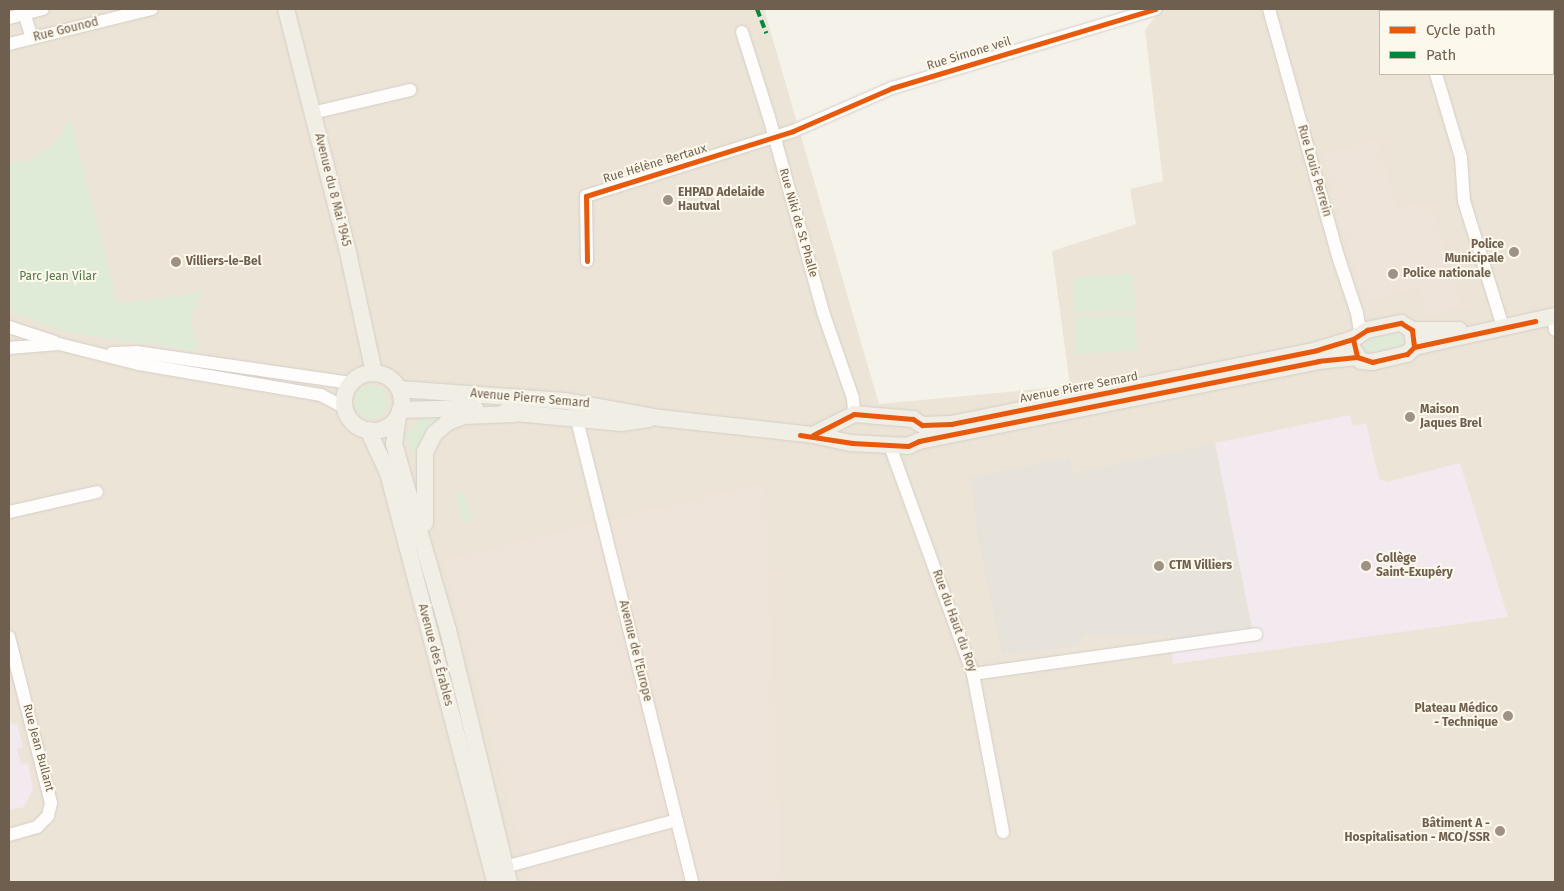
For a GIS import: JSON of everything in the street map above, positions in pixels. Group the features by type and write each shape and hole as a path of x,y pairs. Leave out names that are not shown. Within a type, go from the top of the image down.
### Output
{"main road":[{"name":"Avenue du 8 Mai 1945","path":"286,9 349,257 374,373"},
{"name":"Avenue Pierre Semard","path":"1175,385 1317,350 1401,323 1412,330 1503,327 1554,321"},
{"name":"Avenue Pierre Semard","path":"399,389 566,401 660,418 813,435 847,443 908,446 921,433 1175,385 1318,361 1357,357 1372,362 1407,354 1414,347 1503,327"},
{"path":"1412,330 1414,347"},
{"path":"1357,336 1357,357"},
{"path":"374,373 388,378 399,389 399,413 385,428 368,430 351,420 345,408 344,395 350,384 357,378 374,373"},
{"name":"Avenue Pierre Semard","path":"399,413 466,407 515,414 621,423 660,418"},
{"name":"Avenue des Érables","path":"399,413 394,444 448,630"},
{"name":"Avenue des Érables","path":"507,875 448,630 424,515 425,452 434,434 448,422 464,416 515,414"},
{"path":"813,435 848,417 913,419 921,433"},
{"path":"847,443 839,429 848,417"},
{"name":"Avenue des Érables","path":"368,430 388,473 495,882"}],"street":[{"path":"9,18 24,11 43,9"},
{"name":"Rue Gounod","path":"9,44 152,9"},
{"name":"Rue Simone veil","path":"793,131 892,88 1155,9"},
{"name":"Rue Louis Perrein","path":"1269,9 1338,256 1358,313 1357,336"},
{"path":"24,11 32,38"},
{"name":"Rue Niki de St Phalle","path":"742,32 823,312 853,398 848,417"},
{"path":"1436,75 1461,158 1464,201 1503,327"},
{"path":"312,113 410,90"},
{"name":"Rue Hélène Bertaux","path":"587,261 586,196 793,131"},
{"path":"9,327 59,344 139,364 321,394 345,408"},
{"path":"9,348 59,344"},
{"path":"102,354 136,352 350,384"},
{"name":"Avenue de l'Europe","path":"577,420 692,882"},
{"name":"Rue du Haut du Roy","path":"890,446 973,674 1002,832"},
{"path":"9,512 97,492"},
{"path":"973,674 1256,634"},
{"name":"Rue Jean Bullant","path":"9,637 51,803 48,816 37,827 9,835"},
{"path":"507,875 677,820"}],"shaded area":[{"path":"9,9 764,9 879,404 1070,386 1052,251 1136,224 1130,189 1163,181 1145,30 1161,9 1555,9 1555,882 9,882"},
{"path":"1378,139 1397,210 1429,199 1462,307 1427,314 1419,288 1364,303 1323,154"},
{"name":"Collège Saint-Exupéry","path":"1350,415 1353,426 1366,423 1379,479 1387,482 1460,463 1508,617 1173,664 1171,640 1252,628 1215,443"},
{"path":"1215,443 1252,628 1171,640 1170,635 1082,635 1082,644 1070,647 1002,655 977,534 971,477 1070,457 1072,473"},
{"path":"765,482 782,882 530,882 443,560"},
{"path":"9,714 12,724 17,723 23,747 17,749 21,764 28,763 33,789 24,807 9,810"}],"green space":[{"name":"Parc Jean Vilar","path":"71,120 118,304 203,292 191,318 198,351 66,332 9,311 9,161 29,162 51,146"},
{"path":"1134,274 1135,311 1074,313 1073,277"},
{"path":"1135,315 1137,351 1076,354 1074,317"},
{"path":"1398,332 1405,334 1407,341 1400,346 1368,353 1361,347 1368,338"},
{"path":"371,385 383,390 388,402 383,414 371,419 359,414 354,402 359,390"},
{"path":"448,412 425,434 416,462 405,435 424,416"},
{"path":"464,492 471,521 463,523 456,494"}],"marked path":[{"path":"757,9 766,33"}],"cycle path":[{"path":"587,261 586,196 793,131 892,88 1155,9"},
{"path":"1353,339 1357,357 1372,362 1407,354 1414,347 1535,321"},
{"path":"813,435 854,414 913,419 922,425 951,424 1317,350 1353,339 1367,330 1401,323 1412,330 1414,347"},
{"path":"800,435 852,443 908,446 919,441 1318,361 1357,357"}],"place":[{"name":"EHPAD Adelaide Hautval","path":"668,200"},
{"name":"Police Municipale","path":"1514,252"},
{"name":"Villiers-le-Bel","path":"176,262"},
{"name":"Police nationale","path":"1393,274"},
{"name":"Maison Jaques Brel","path":"1410,417"},
{"name":"CTM Villiers","path":"1159,566"},
{"name":"Collège Saint-Exupéry","path":"1366,566"},
{"name":"Plateau Médico - Technique","path":"1508,716"},
{"name":"Bâtiment A - Hospitalisation - MCO/SSR","path":"1500,831"}]}
